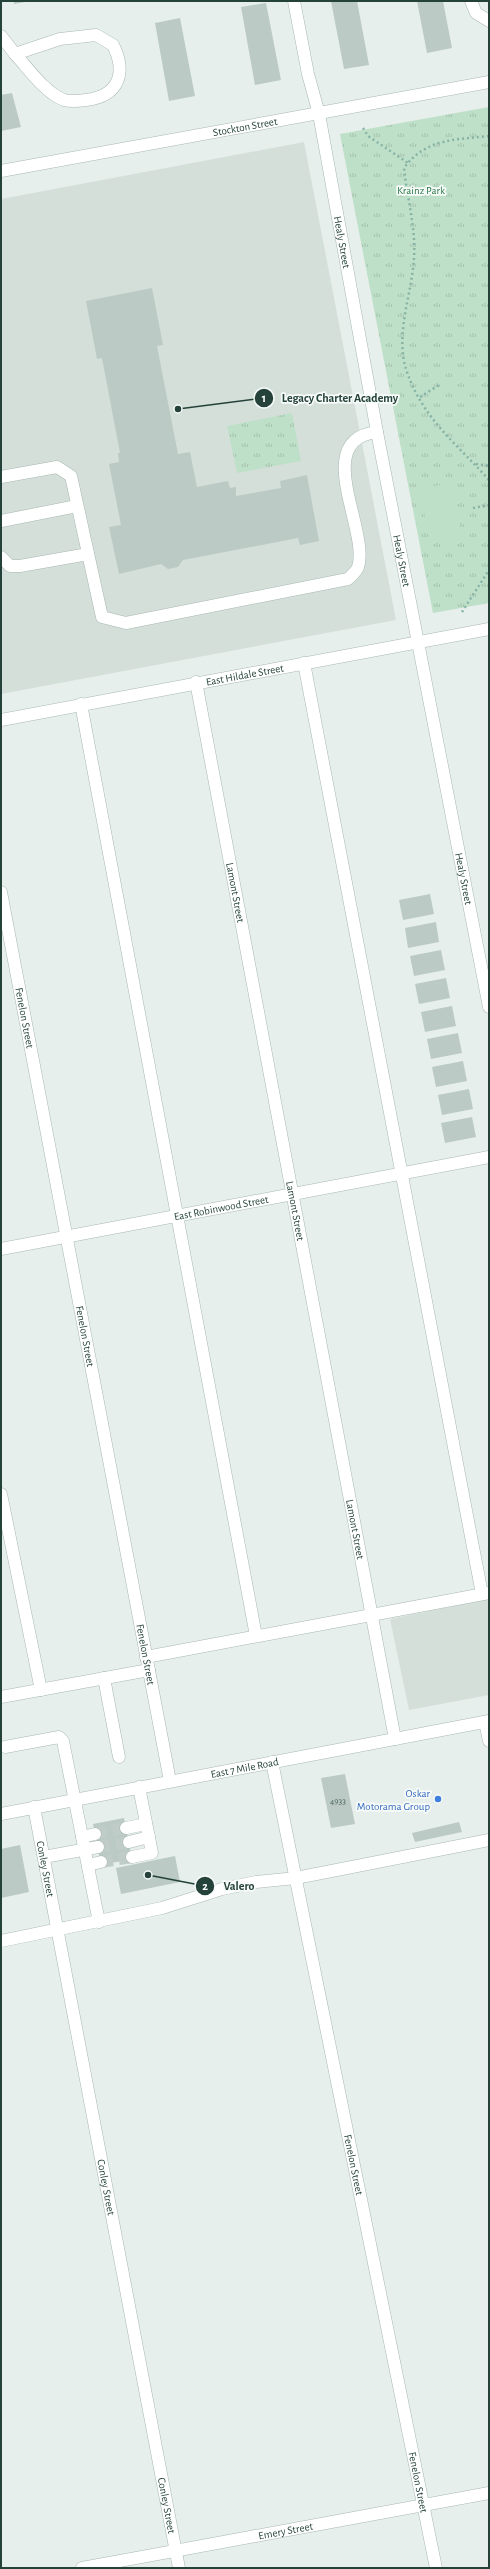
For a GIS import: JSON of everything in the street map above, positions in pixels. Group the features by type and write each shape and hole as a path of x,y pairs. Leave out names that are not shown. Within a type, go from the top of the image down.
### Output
{"street":[{"name":"Healy Street","path":"294,1 308,74 319,114 417,643 489,1007"},
{"path":"471,1 476,13 489,22"},
{"path":"1,36 15,54 44,85 65,100 90,99 106,94 117,85 119,71 116,51 109,40 96,35 60,39 15,54"},
{"name":"Stockton Street","path":"1,171 489,82"},
{"path":"1,477 57,467 71,476 102,617 126,623 348,579 358,568 359,552 344,462 349,447 364,434 377,432"},
{"path":"1,521 77,506"},
{"path":"1,557 10,566 20,566 88,554"},
{"name":"East Hildale Street","path":"1,720 196,682 489,629"},
{"path":"146,1657 485,1593 402,1173 304,663"},
{"name":"Lamont Street","path":"196,682 395,1739"},
{"path":"81,704 256,1636"},
{"name":"Fenelon Street","path":"1,892 170,1781"},
{"name":"East Robinwood Street","path":"1,1249 489,1157"},
{"path":"1,1494 41,1690"},
{"path":"1,1697 149,1670"},
{"path":"104,1678 119,1757"},
{"path":"487,1721 489,1741"},
{"name":"East 7 Mile Road","path":"1,1814 487,1721"},
{"path":"5,1747 62,1739 99,1922"},
{"name":"Fenelon Street","path":"272,1762 436,2568"},
{"path":"132,1857 152,1853 139,1787"},
{"name":"Conley Street","path":"34,1807 179,2568"},
{"path":"126,1828 146,1824"},
{"path":"82,1837 95,1834"},
{"path":"129,1842 149,1837"},
{"path":"1,1941 58,1931 162,1908 222,1889 296,1878 489,1840"},
{"path":"44,1857 98,1847"},
{"path":"88,1865 101,1862"},
{"name":"Emery Street","path":"82,2568 489,2493"}],"path":[{"path":"363,128 368,136 408,162"},
{"path":"489,136 436,142 412,156 404,168 414,234 414,259 408,292 403,348 407,372 434,423 489,480"},
{"path":"420,397 439,385"},
{"path":"475,464 489,466"},
{"path":"473,508 489,505"},
{"path":"462,612 489,570"}],"shaded area":[{"path":"304,142 396,620 1,694 1,199"},
{"path":"489,1599 489,1695 409,1710 390,1619"}],"green space":[{"name":"Krainz Park","path":"489,107 489,603 433,613 340,134"},
{"path":"292,413 301,461 237,473 227,426"},
{"path":"452,483 462,537 430,543 420,489"}],"building":[{"path":"14,1 25,1 25,2 14,4"},
{"path":"331,1 357,1 369,65 344,69"},
{"path":"417,1 443,1 452,48 427,53"},
{"path":"266,3 281,80 255,85 241,7"},
{"path":"180,18 195,96 169,101 155,23"},
{"path":"12,93 21,127 1,131 1,95"},
{"path":"152,288 163,345 157,346 178,454 190,452 197,487 228,481 230,488 236,487 236,496 281,488 280,481 307,475 319,541 300,545 298,538 183,560 178,567 168,569 161,564 119,574 109,527 121,525 109,464 119,462 118,453 120,453 102,358 97,359 86,301"},
{"path":"430,894 434,914 403,920 399,900"},
{"path":"436,922 439,942 408,948 405,928"},
{"path":"441,950 445,970 414,976 410,956"},
{"path":"446,978 450,998 419,1004 415,984"},
{"path":"452,1006 456,1026 425,1032 421,1012"},
{"path":"458,1033 462,1053 431,1059 427,1039"},
{"path":"463,1061 467,1081 436,1087 432,1067"},
{"path":"469,1089 473,1109 442,1115 438,1095"},
{"path":"472,1117 476,1137 445,1143 441,1123"},
{"path":"345,1774 355,1824 331,1828 321,1778"},
{"path":"124,1818 132,1859 101,1865 93,1824"},
{"path":"459,1822 462,1832 415,1842 412,1833"},
{"path":"20,1845 29,1892 1,1898 1,1849"},
{"path":"175,1856 180,1882 121,1894 116,1868"}],"tunnel":[{"path":"95,1834 126,1828"},
{"path":"98,1847 129,1842"},
{"path":"101,1862 132,1857"}],"place":[{"name":"Legacy Charter Academy","path":"178,409"},
{"name":"Oskar Motorama Group","path":"438,1799"},
{"name":"Valero","path":"148,1875"}]}
